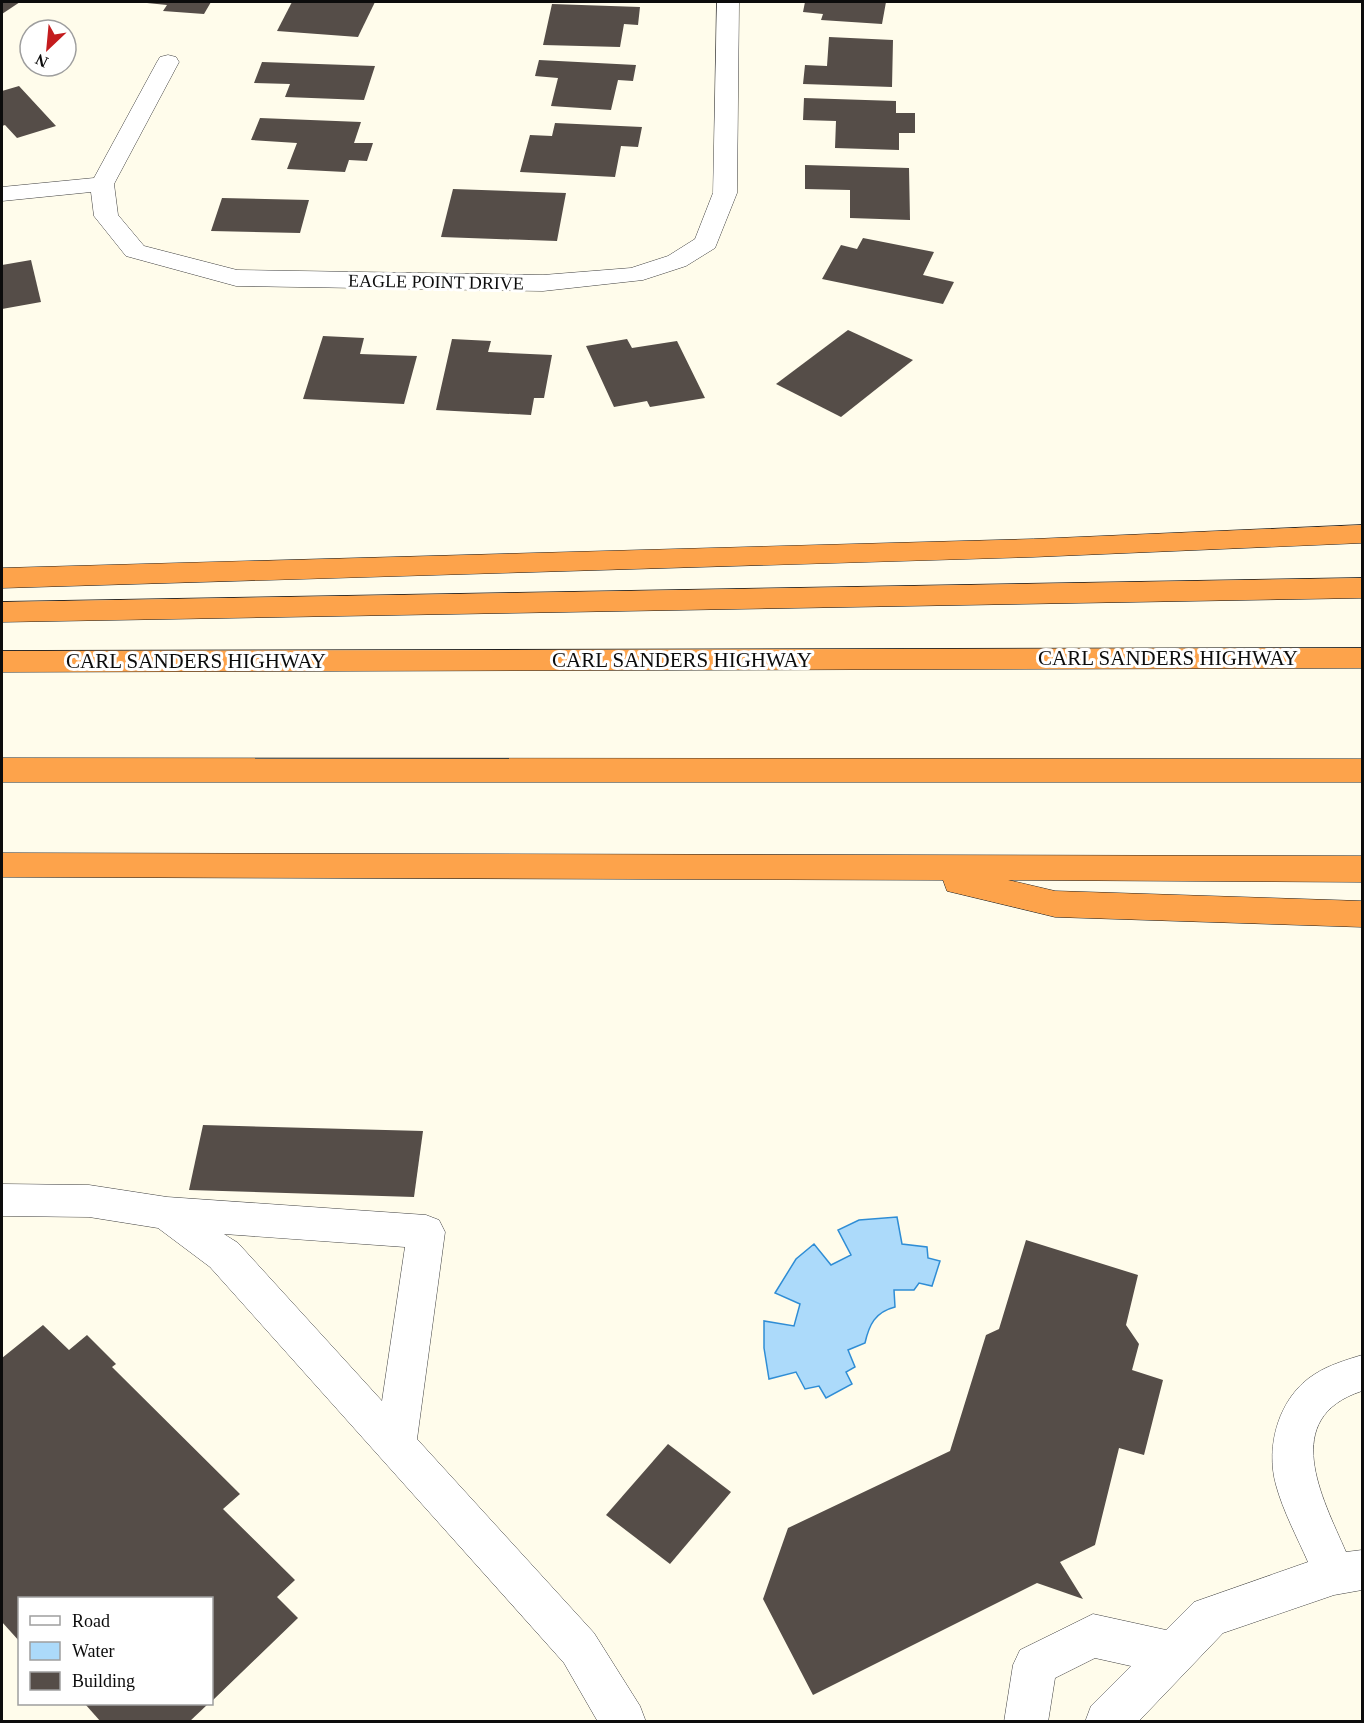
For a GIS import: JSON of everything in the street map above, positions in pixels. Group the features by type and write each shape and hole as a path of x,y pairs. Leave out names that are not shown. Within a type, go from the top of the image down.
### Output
{"highway":[{"path":"2,578 1033,548 1362,534"},
{"path":"2,612 1362,588"},
{"name":"CARL SANDERS HIGHWAY","path":"2,662 1362,658"},
{"path":"2,770 1362,771"},
{"path":"2,865 1362,869"},
{"path":"905,869 1055,904 1362,914"}],"street":[{"name":"EAGLE POINT DRIVE","path":"102,184 106,216 135,251 236,278 543,284 634,275 677,261 706,243 724,193 728,2"},
{"path":"2,194 102,184 168,62"},
{"path":"2,1200 88,1200 166,1213 426,1232 396,1445"},
{"path":"166,1213 224,1255 579,1648 624,1722"},
{"path":"1107,1722 1209,1617 1348,1572 1296,1484 1291,1449 1299,1419 1315,1395 1347,1376 1362,1373"},
{"path":"1026,1722 1035,1665 1093,1636 1174,1653"}],"water":[{"path":"897,1217 902,1244 927,1247 928,1258 940,1261 932,1286 919,1283 914,1290 894,1290 895,1307 882,1312 874,1320 865,1343 848,1350 855,1367 846,1372 852,1384 826,1398 819,1386 805,1389 796,1372 769,1379 764,1348 764,1321 794,1326 800,1304 775,1293 796,1259 814,1244 831,1265 851,1255 838,1230 859,1220"}],"building":[{"path":"2,2 20,2 2,14"},
{"path":"137,2 211,2 204,14 163,11 167,5"},
{"path":"292,2 375,2 358,37 277,31"},
{"path":"805,2 886,2 882,24 821,20 823,14 803,12"},
{"path":"552,4 640,7 638,25 624,24 620,47 543,45"},
{"path":"829,37 893,40 892,87 803,84 805,65 827,66"},
{"path":"539,60 636,65 633,81 618,80 611,110 551,106 558,78 535,76"},
{"path":"262,62 375,66 364,100 285,97 290,84 254,83"},
{"path":"19,86 56,126 17,138 5,125 2,126 2,91"},
{"path":"804,98 896,101 896,113 915,113 915,133 899,133 899,150 835,148 836,121 803,120"},
{"path":"260,118 361,122 354,143 373,143 367,161 349,160 345,172 287,169 297,143 251,140"},
{"path":"555,123 642,127 638,147 621,146 615,177 520,172 530,135 552,136"},
{"path":"805,165 909,168 910,220 850,218 850,190 805,189"},
{"path":"453,189 566,193 557,241 441,237"},
{"path":"222,198 309,200 300,233 211,231"},
{"path":"863,238 934,252 923,275 954,282 943,304 822,279 841,245 857,249"},
{"path":"31,260 41,302 2,309 2,265"},
{"path":"848,330 913,360 841,417 776,384"},
{"path":"323,336 364,338 360,354 417,356 404,404 303,399"},
{"path":"452,339 491,341 488,352 552,355 544,398 534,398 531,415 436,410"},
{"path":"627,339 632,348 677,341 705,398 650,407 647,401 614,407 586,346"},
{"path":"203,1125 423,1131 414,1197 189,1190"},
{"path":"1026,1240 1138,1275 1126,1325 1139,1344 1132,1370 1163,1380 1144,1455 1119,1448 1095,1545 1060,1562 1083,1599 1037,1583 813,1695 763,1599 788,1528 950,1451 986,1335 999,1329"},
{"path":"43,1325 69,1350 87,1335 116,1364 112,1367 240,1494 223,1509 295,1580 277,1597 298,1618 213,1700 213,1597 18,1597 18,1640 2,1622 2,1358"},
{"path":"668,1444 731,1492 670,1564 606,1515"},
{"path":"86,1705 207,1705 189,1722 101,1722"}]}
